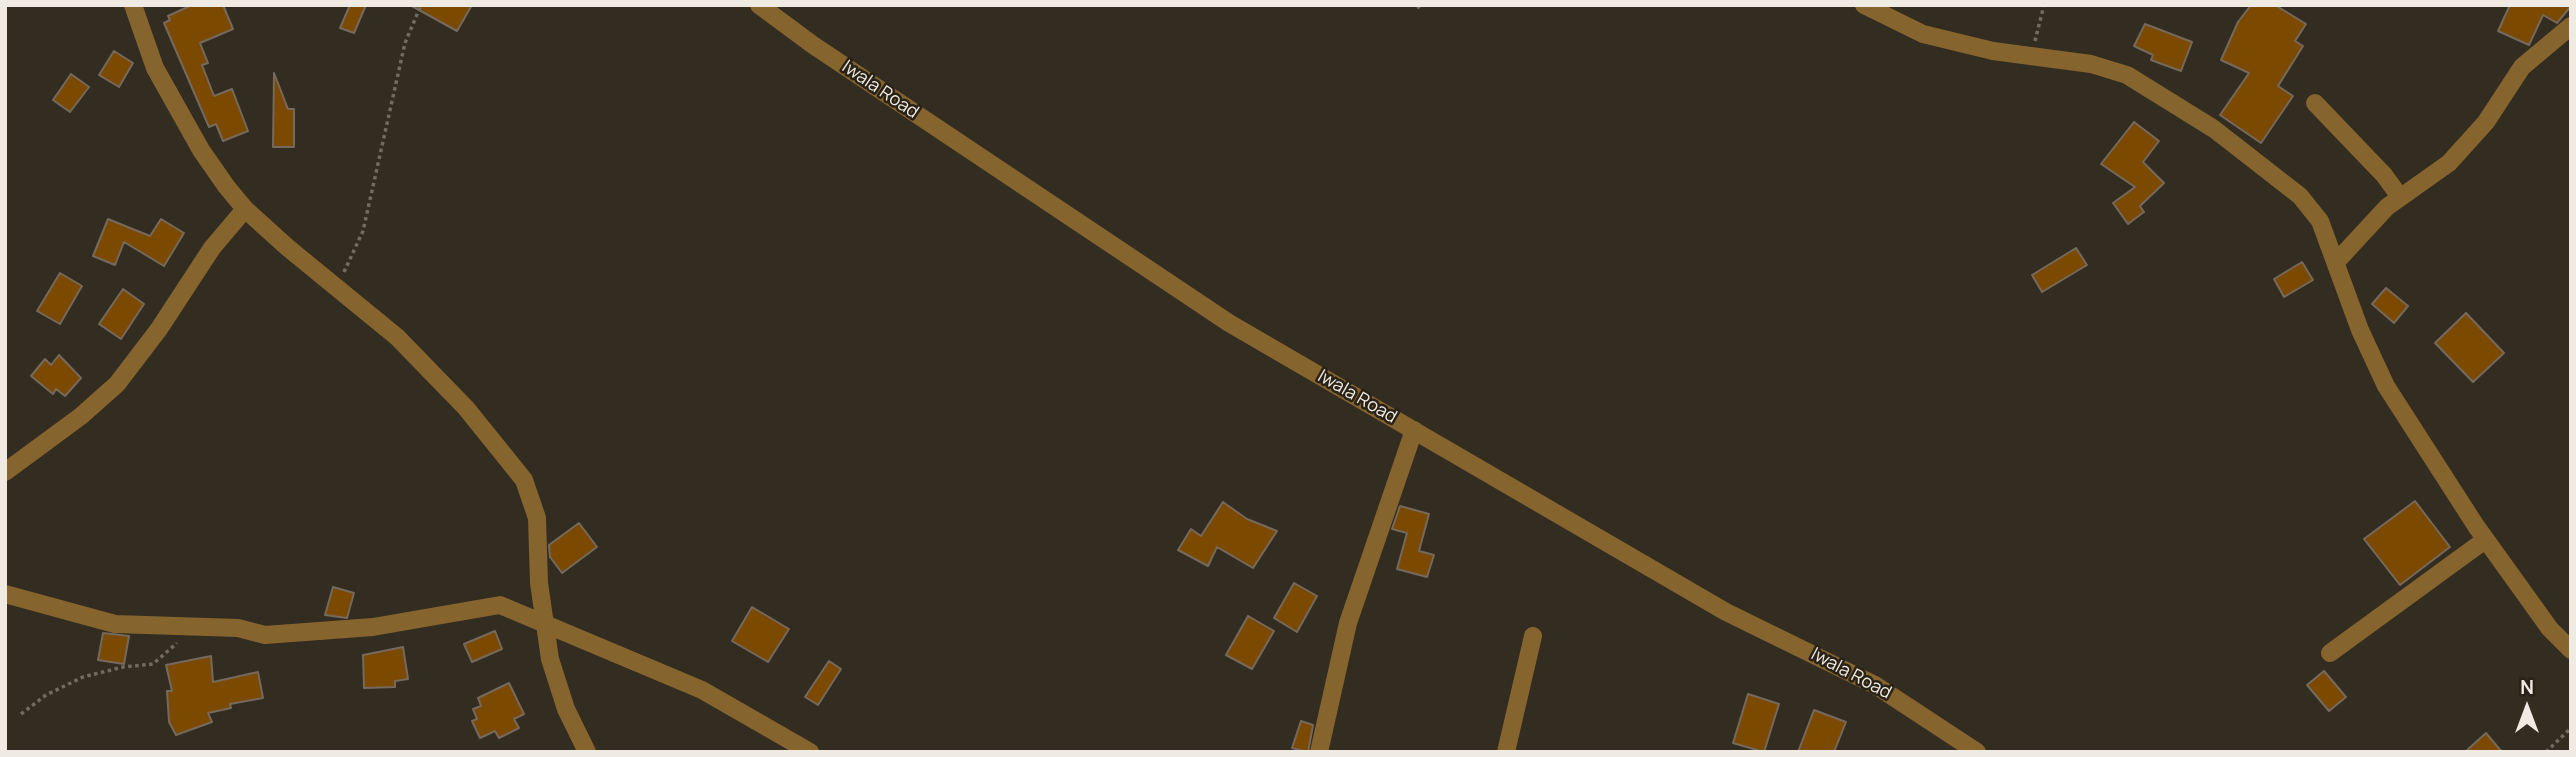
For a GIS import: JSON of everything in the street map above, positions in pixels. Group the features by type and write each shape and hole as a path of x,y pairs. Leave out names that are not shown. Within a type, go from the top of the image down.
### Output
{"street":[{"path":"133,5 155,68 179,112 207,159 245,209 397,337 466,408 524,480 537,518 544,623 559,689 587,752"},
{"name":"Iwala Road","path":"759,5 813,45 1174,288 1726,612 1875,685 1977,752"},
{"path":"1864,5 1923,34 2032,57 2110,68 2214,129 2311,206 2337,261 2360,330 2386,386 2486,540 2535,609 2571,650"},
{"path":"2337,261 2387,207 2449,163 2486,122 2522,67 2571,26"},
{"path":"2315,103 2384,175 2400,197"},
{"path":"5,472 81,416 117,383 159,329 212,248 245,209"},
{"path":"1320,752 1348,623 1414,430"},
{"path":"2330,653 2486,540"},
{"path":"5,594 116,624 239,628 265,635 373,627 500,605 702,690 810,752"},
{"path":"1506,752 1533,636"}],"path":[{"path":"335,286 349,264 363,231 405,43 421,5"},
{"path":"2032,57 2044,5"},
{"path":"21,714 46,695 83,677 103,671 153,664 189,628"},
{"path":"2546,752 2571,728"}],"building":[{"path":"192,5 223,5 233,29 200,43 208,63 202,65 214,96 232,89 248,131 223,141 216,124 209,127 164,23 170,20 168,16"},
{"path":"350,5 366,5 354,33 340,28"},
{"path":"410,5 472,5 457,31"},
{"path":"2251,5 2275,5 2306,24 2295,41 2303,46 2278,86 2293,96 2261,143 2220,115 2249,73 2221,60 2238,22"},
{"path":"2510,5 2571,6 2557,23 2543,15 2529,45 2498,31"},
{"path":"2145,24 2192,42 2181,71 2151,60 2153,55 2134,46"},
{"path":"114,51 133,63 119,87 99,75"},
{"path":"274,73 288,109 294,109 294,147 273,147"},
{"path":"71,74 89,87 70,112 53,100"},
{"path":"2134,122 2159,141 2143,162 2164,183 2140,206 2144,212 2128,224 2113,203 2135,187 2101,164"},
{"path":"108,219 150,236 161,219 184,233 164,266 124,242 115,265 93,256"},
{"path":"2076,248 2087,265 2042,292 2032,275"},
{"path":"2302,262 2313,280 2284,297 2274,279"},
{"path":"60,273 82,286 60,324 37,311"},
{"path":"2386,288 2408,306 2394,323 2372,304"},
{"path":"123,289 144,304 121,339 99,324"},
{"path":"2466,313 2504,353 2473,382 2435,343"},
{"path":"59,355 81,378 65,396 56,389 53,394 31,376 45,359 51,365"},
{"path":"2415,501 2450,547 2400,585 2364,539"},
{"path":"1223,502 1247,519 1277,531 1253,568 1217,547 1208,566 1178,550 1191,529 1201,536"},
{"path":"1400,506 1429,514 1419,551 1434,555 1427,577 1397,569 1407,533 1392,529"},
{"path":"579,523 597,547 562,573 550,557 549,545"},
{"path":"1294,583 1317,596 1297,632 1274,618"},
{"path":"333,587 354,593 347,618 325,615"},
{"path":"752,607 789,629 768,662 732,641"},
{"path":"1248,616 1274,631 1252,669 1226,655"},
{"path":"495,631 502,649 472,662 464,644"},
{"path":"103,633 129,636 124,664 98,660"},
{"path":"403,647 408,679 395,681 395,687 364,688 363,655"},
{"path":"211,656 213,682 258,672 263,698 230,704 231,708 208,713 212,722 176,735 169,722 167,691 172,691 166,665"},
{"path":"829,661 841,669 818,705 805,697"},
{"path":"2324,671 2346,697 2329,711 2307,685"},
{"path":"509,683 524,714 514,719 519,728 499,738 495,731 480,738 472,721 477,719 473,709 481,706 478,698"},
{"path":"1748,694 1779,704 1764,752 1733,743"},
{"path":"1814,710 1846,722 1834,752 1798,752"},
{"path":"1301,721 1313,725 1308,752 1292,748"},
{"path":"2486,733 2502,752 2465,752"}]}
